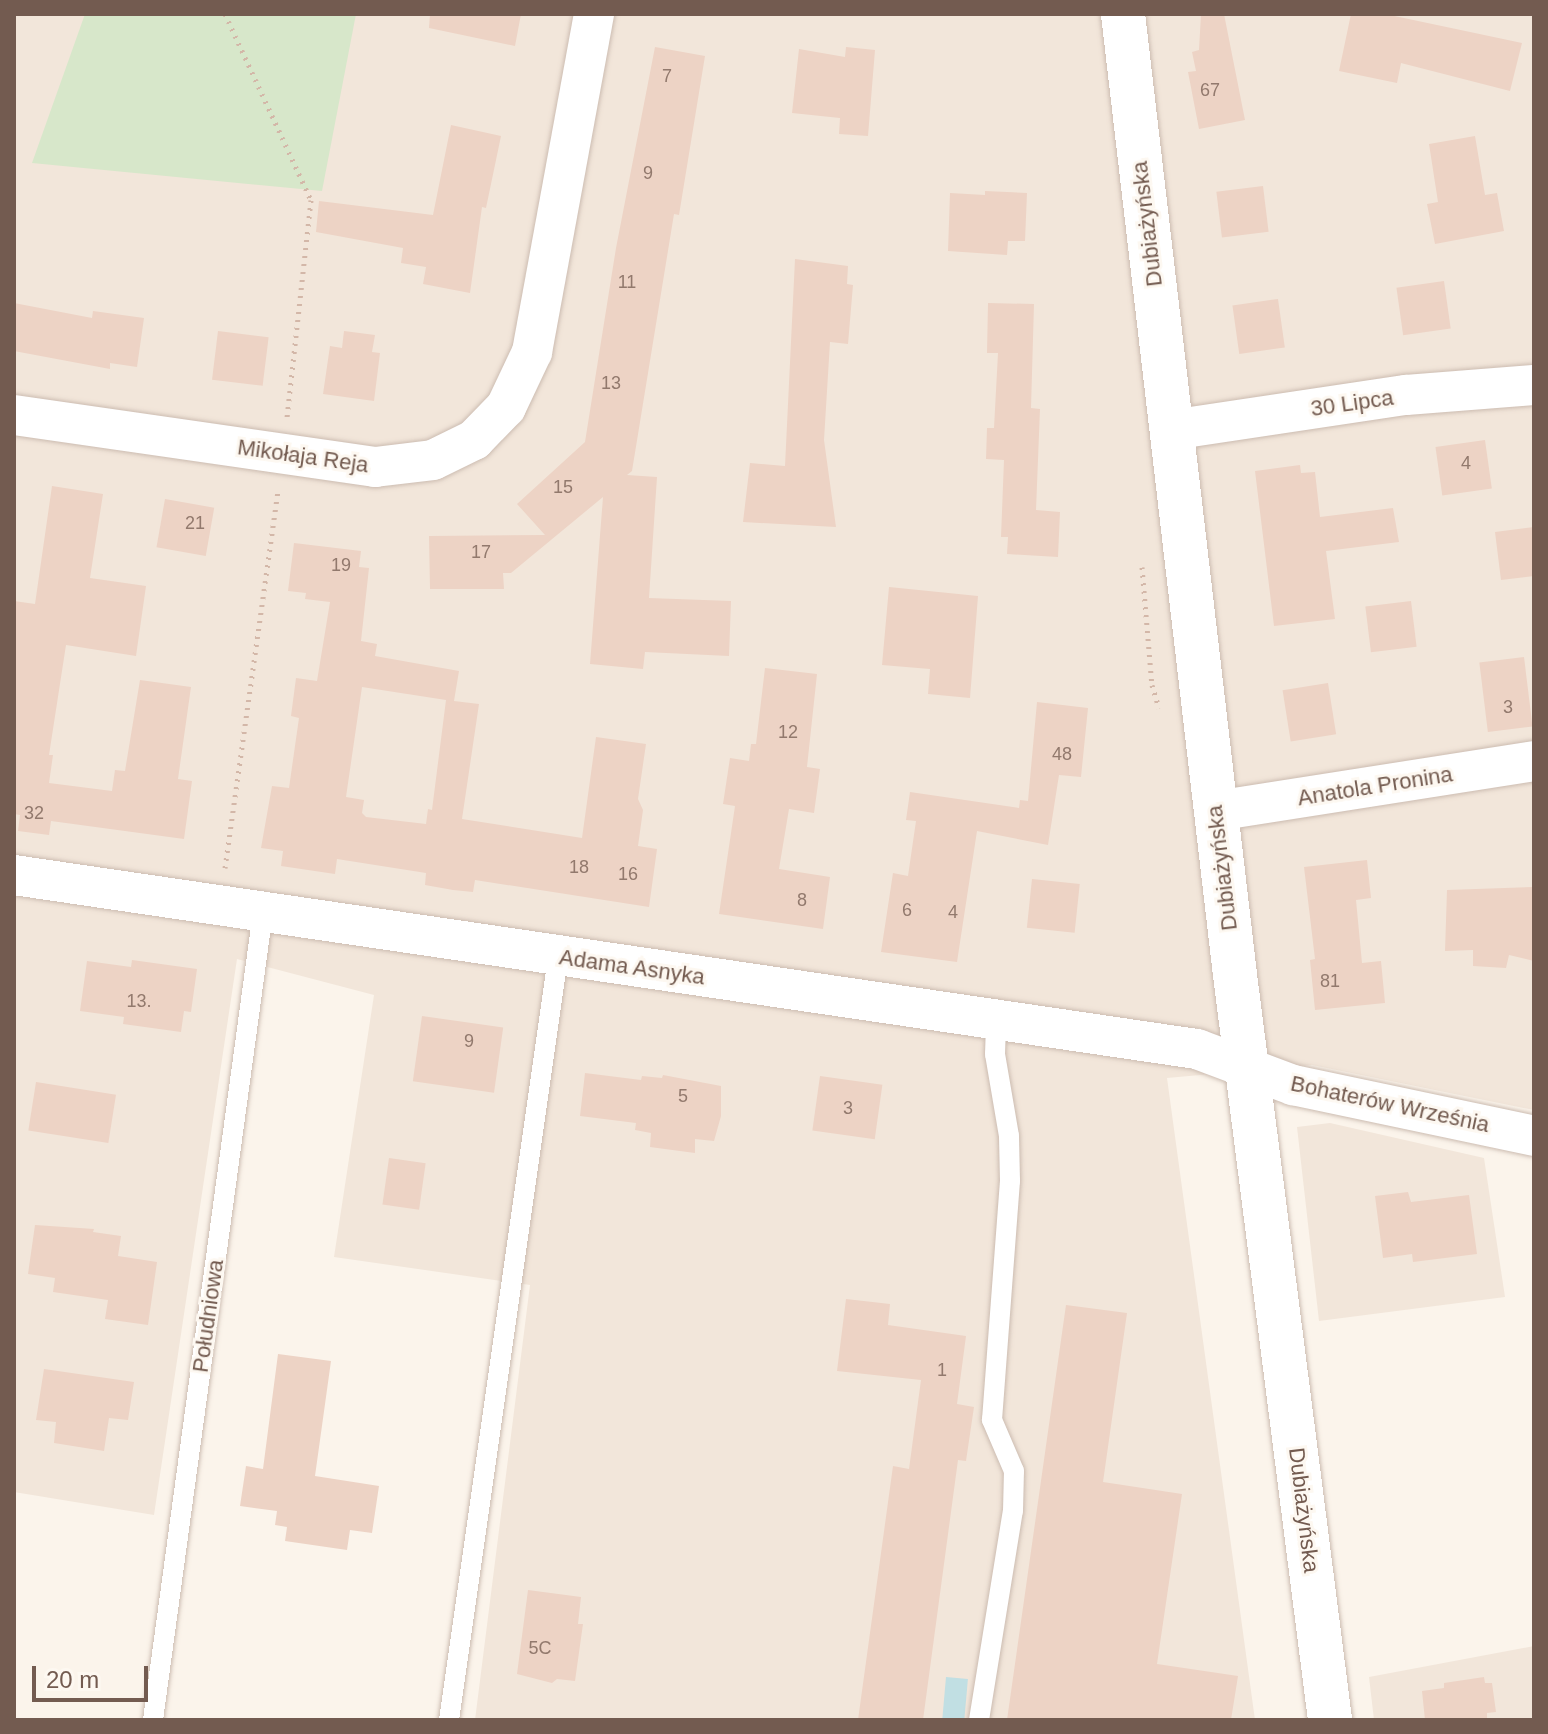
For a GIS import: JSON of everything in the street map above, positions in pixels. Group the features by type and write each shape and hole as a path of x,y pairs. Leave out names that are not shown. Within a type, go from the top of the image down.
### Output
{"street":[{"name":"Mikołaja Reja","path":"14,415 375,467 433,460 474,440 506,407 532,352 594,14"},
{"name":"Dubiażyńska","path":"1123,14 1247,1067 1330,1720"},
{"name":"30 Lipca","path":"1171,430 1406,395 1534,385"},
{"name":"Anatola Pronina","path":"1216,811 1534,761"},
{"name":"Adama Asnyka","path":"14,875 1197,1049 1247,1067"},
{"name":"Bohaterów Września","path":"1247,1067 1293,1085 1534,1136"}],"lane":[{"name":"Południowa","path":"153,1720 263,912"},
{"path":"449,1720 558,957"},
{"path":"979,1720 1013,1511 1014,1471 992,1420 1010,1181 1009,1136 995,1054 996,1020"}],"shaded area":[{"path":"14,14 1534,14 1534,1110 1312,1065 1167,1078 1255,1720 475,1720 530,1285 334,1257 374,995 237,959 154,1515 14,1492"},
{"path":"1330,1123 1484,1158 1505,1297 1319,1321 1297,1127"},
{"path":"1534,1646 1534,1720 1374,1720 1369,1677"}],"green space":[{"path":"85,14 356,14 322,191 32,163"}],"water":[{"path":"946,1677 968,1679 964,1720 942,1720"}],"building":[{"path":"430,14 521,14 515,46 429,28"},
{"path":"1201,14 1224,14 1245,120 1199,129 1188,72 1196,71 1192,52 1199,50"},
{"path":"1351,14 1385,14 1522,43 1510,91 1401,63 1397,83 1339,71"},
{"path":"655,47 705,56 679,215 674,214 632,471 627,475 657,477 649,598 731,601 729,656 645,652 643,669 590,664 603,497 511,573 503,573 504,589 430,589 429,536 545,535 517,504 585,442 616,248"},
{"path":"846,47 875,50 868,136 839,134 840,118 792,113 799,49 845,57"},
{"path":"451,125 501,136 486,208 482,207 470,293 423,284 426,267 401,263 403,248 316,232 319,201 433,215"},
{"path":"1475,136 1485,195 1497,193 1504,231 1435,244 1427,204 1438,202 1429,144"},
{"path":"1263,186 1269,232 1222,237 1216,192"},
{"path":"985,191 1027,193 1025,241 1008,241 1007,255 948,251 950,193 985,195"},
{"path":"795,259 848,266 847,284 853,285 848,344 830,342 824,440 836,527 743,522 750,463 785,466"},
{"path":"1444,281 1451,329 1403,335 1396,288"},
{"path":"1278,299 1285,348 1239,354 1232,305"},
{"path":"14,303 92,318 93,311 144,318 137,367 110,363 110,369 14,351"},
{"path":"988,303 1034,304 1031,408 1040,409 1036,510 1060,512 1058,557 1007,554 1008,537 1001,537 1004,460 986,459 987,428 994,428 998,353 987,353"},
{"path":"218,331 269,337 263,386 212,380"},
{"path":"344,331 375,335 372,352 380,353 374,401 323,394 330,346 342,348"},
{"path":"1485,440 1492,489 1442,495 1435,447"},
{"path":"1300,465 1301,473 1315,472 1320,517 1393,508 1399,542 1326,551 1335,619 1274,626 1255,471"},
{"path":"52,486 103,494 90,578 146,586 136,656 66,645 49,755 53,755 49,783 112,791 115,770 125,771 140,680 191,687 178,779 192,781 184,839 51,821 49,835 18,831 20,815 14,814 14,601 35,604"},
{"path":"165,499 214,508 206,556 156,547"},
{"path":"1534,527 1534,576 1501,580 1495,532"},
{"path":"294,543 361,551 359,567 369,568 361,641 377,644 375,656 459,671 454,701 479,704 462,819 582,838 596,737 646,744 638,799 643,810 638,846 657,849 649,907 475,880 473,892 453,890 425,885 426,873 337,859 335,874 281,866 283,851 261,848 272,786 289,788 299,718 291,716 296,678 317,681 330,602 305,599 306,593 288,591","holes":["362,687 446,700 432,810 428,809 426,824 366,817 362,813 364,800 346,797"]},
{"path":"889,587 978,596 970,698 928,694 930,669 882,665"},
{"path":"1411,601 1417,647 1371,652 1365,607"},
{"path":"1524,657 1533,726 1488,732 1479,662"},
{"path":"765,668 817,674 807,767 820,769 814,813 789,809 779,869 830,877 823,929 719,914 735,806 723,804 730,758 749,761 751,744 756,744"},
{"path":"1328,683 1336,734 1291,742 1283,690"},
{"path":"1037,702 1088,708 1081,777 1059,775 1048,845 977,831 957,962 881,952 893,873 908,876 916,821 906,820 910,792 1019,808 1020,800 1028,801"},
{"path":"1367,860 1371,898 1356,900 1362,963 1381,961 1385,1003 1315,1010 1310,960 1315,959 1304,867"},
{"path":"1032,879 1080,884 1075,933 1027,928"},
{"path":"1534,887 1534,961 1509,955 1506,968 1473,966 1473,950 1445,951 1447,890"},
{"path":"132,960 197,969 191,1012 184,1011 181,1032 123,1024 124,1017 80,1011 87,961 131,967"},
{"path":"422,1016 503,1027 494,1093 413,1081"},
{"path":"585,1073 641,1080 642,1076 662,1078 663,1075 721,1086 721,1116 714,1141 695,1139 695,1153 650,1147 651,1133 635,1130 636,1123 580,1116"},
{"path":"820,1076 882,1085 875,1139 812,1130"},
{"path":"36,1082 116,1095 108,1143 28,1130"},
{"path":"389,1158 426,1163 419,1210 382,1205"},
{"path":"1408,1192 1411,1202 1469,1195 1477,1254 1413,1262 1412,1254 1383,1258 1375,1196"},
{"path":"35,1225 94,1229 93,1232 121,1236 118,1256 157,1262 148,1325 105,1319 108,1300 53,1292 55,1278 28,1274"},
{"path":"846,1299 890,1304 888,1325 966,1336 957,1404 974,1407 966,1461 958,1460 923,1720 858,1720 893,1466 909,1469 921,1380 837,1371"},
{"path":"1066,1305 1127,1313 1103,1482 1182,1494 1157,1664 1238,1676 1231,1720 1007,1720"},
{"path":"278,1354 331,1361 315,1476 379,1486 372,1533 350,1530 347,1550 285,1541 287,1527 275,1525 277,1511 240,1506 246,1466 263,1469"},
{"path":"44,1369 134,1382 128,1420 109,1418 104,1451 54,1443 56,1422 36,1420"},
{"path":"528,1590 581,1597 578,1624 583,1624 575,1681 557,1679 552,1683 517,1674"},
{"path":"1484,1677 1485,1683 1492,1683 1496,1712 1487,1713 1487,1720 1425,1720 1422,1691 1444,1688 1444,1683"}]}
